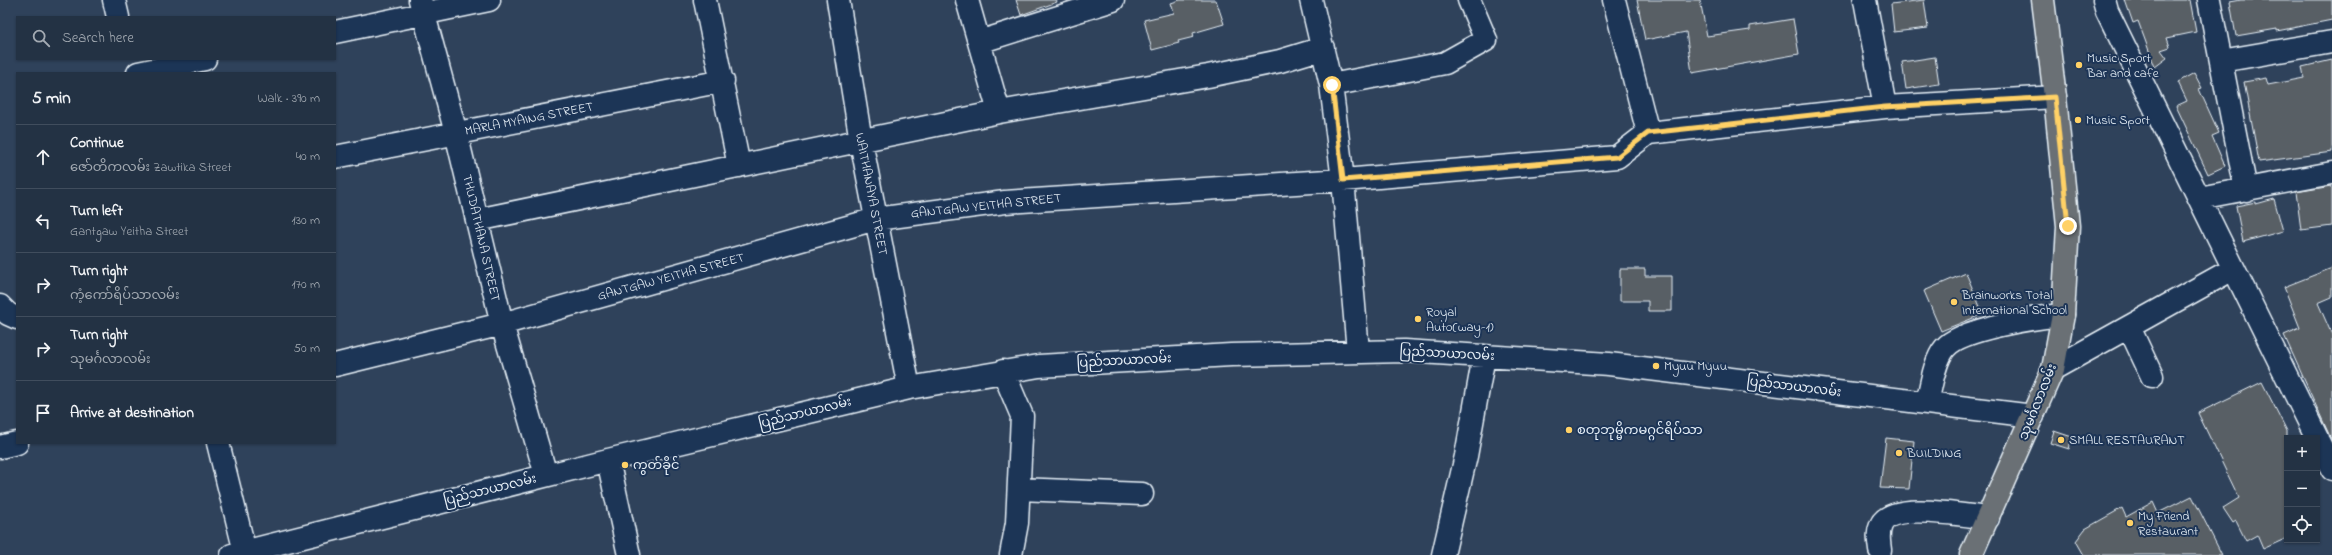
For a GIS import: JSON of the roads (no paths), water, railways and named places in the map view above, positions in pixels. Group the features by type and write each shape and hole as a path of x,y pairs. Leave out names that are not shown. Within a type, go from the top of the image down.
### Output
{"main road":[{"name":"သုမင်္ဂလာလမ်း","path":"1971,555 2034,416 2053,369 2063,315 2068,226 2055,97 2043,0"}],"street":[{"path":"114,0 118,16"},
{"path":"336,32 421,7 488,0"},
{"path":"705,0 739,166"},
{"name":"WAITHANAYA STREET","path":"838,0 861,141 909,388"},
{"path":"967,0 999,112"},
{"path":"979,42 1113,0"},
{"path":"1311,0 1332,85 1343,180 1358,351"},
{"path":"1332,85 1445,63 1486,40 1469,0"},
{"path":"1614,0 1648,133 1885,107 2055,97"},
{"path":"1865,0 1885,107"},
{"path":"2104,0 2107,11 2316,435"},
{"path":"2209,0 2246,190"},
{"name":"THUDATHANA STREET","path":"421,7 456,133 502,324 546,476"},
{"path":"2221,61 2332,42"},
{"path":"477,220 999,112 1208,76 1280,61 1323,48"},
{"path":"126,60 129,72"},
{"path":"143,72 200,60"},
{"name":"MARLA MYAING STREET","path":"336,157 722,81"},
{"name":"GANTGAW YEITHA STREET","path":"336,360 502,324 876,219 1005,202 1343,180 1617,157 1648,133"},
{"path":"2199,198 2332,173"},
{"path":"2053,369 2233,269"},
{"path":"1926,403 1940,355 1954,340 2015,321 2063,315"},
{"path":"2129,327 2152,376"},
{"name":"ပြည်သာယာလမ်း","path":"239,553 608,460 909,388 1039,366 1207,356 1404,350 1608,364 2034,416"},
{"path":"1443,555 1466,456 1484,356"},
{"path":"1003,372 1022,416 1017,523 1011,552"},
{"path":"0,447 16,443"},
{"path":"218,444 239,553"},
{"path":"2320,444 2332,469"},
{"path":"608,460 629,555"},
{"path":"1019,489 1142,494"},
{"path":"1880,550 1878,535 1881,524 1885,519 1899,513 1930,511 1988,518"}],"place":[{"name":"Music Sport Bar and cafe","path":"2079,65"},
{"name":"Music Sport","path":"2078,120"},
{"name":"Brainworks Total International School","path":"1954,302"},
{"name":"Royal Auto(way-1)","path":"1418,319"},
{"name":"Myuu Myuu","path":"1656,366"},
{"name":"စတုဘုမ္မိကမဂ္ဂင်ရိပ်သာ","path":"1569,430"},
{"name":"SMALL RESTAURANT","path":"2061,440"},
{"name":"BUILDING","path":"1899,453"},
{"name":"ကွတ်ခိုင်","path":"625,465"},
{"name":"My Friend Restaurant","path":"2130,523"}]}
